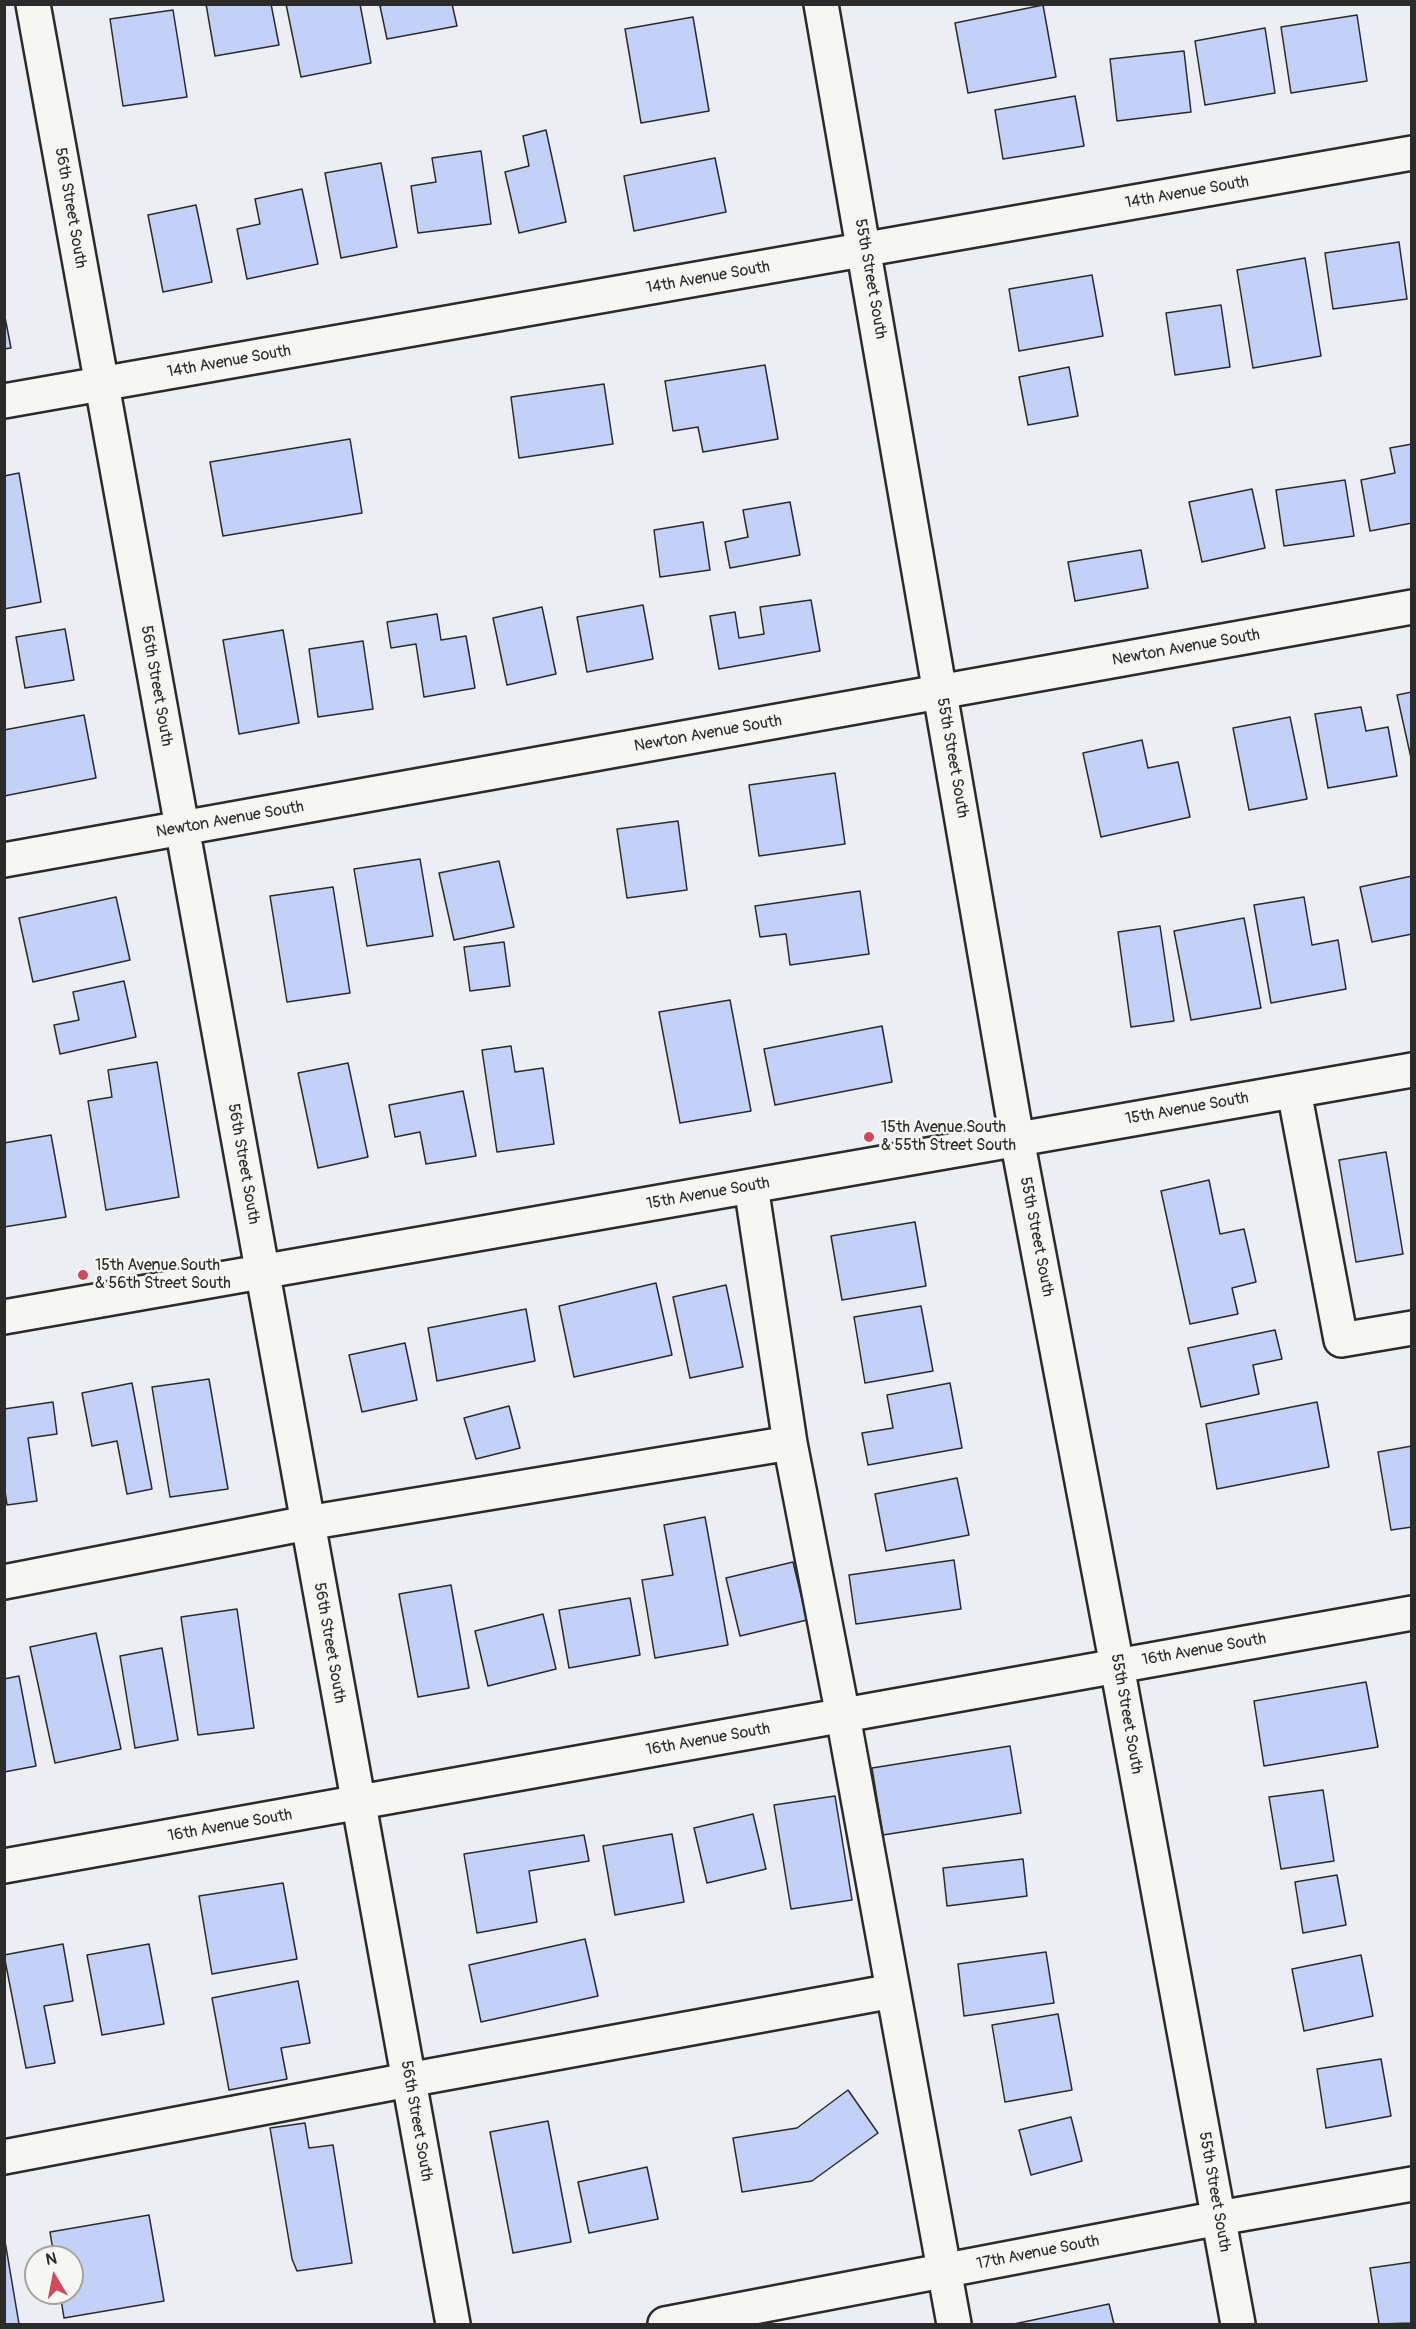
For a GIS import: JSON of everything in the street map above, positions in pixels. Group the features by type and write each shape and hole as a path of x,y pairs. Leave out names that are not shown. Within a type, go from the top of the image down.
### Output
{"street":[{"name":"56th Street South","path":"33,4 453,2325"},
{"name":"55th Street South","path":"821,4 1017,1139 1238,2325"},
{"name":"14th Avenue South","path":"4,401 1412,153"},
{"name":"Newton Avenue South","path":"4,860 1412,607"},
{"name":"15th Avenue South","path":"4,1317 1412,1070"},
{"path":"1294,1091 1341,1340 1412,1328"},
{"path":"751,1186 790,1443 843,1716 954,2325"},
{"path":"4,1582 308,1523 790,1443"},
{"name":"16th Avenue South","path":"4,1866 1412,1613"},
{"path":"4,2157 893,1991"},
{"name":"17th Avenue South","path":"665,2325 1219,2218 1412,2184"}],"building":[{"path":"206,4 271,4 279,45 215,56"},
{"path":"286,4 360,4 371,63 301,77"},
{"path":"387,4 452,4 457,26 387,39 380,6"},
{"path":"1043,5 1056,77 968,93 955,23"},
{"path":"173,10 187,97 123,106 110,19"},
{"path":"1357,15 1367,81 1291,93 1281,27"},
{"path":"693,17 709,111 641,123 625,29"},
{"path":"1265,28 1275,93 1205,105 1195,41"},
{"path":"1184,51 1191,112 1117,121 1110,59"},
{"path":"1075,96 1084,146 1003,159 995,110"},
{"path":"546,130 566,222 519,233 505,172 529,166 523,136"},
{"path":"481,151 491,224 418,233 411,186 436,182 432,158"},
{"path":"715,158 726,212 634,231 624,176"},
{"path":"381,163 397,247 341,258 325,173"},
{"path":"302,189 318,264 247,279 237,229 260,224 255,199"},
{"path":"196,205 212,282 163,292 148,215"},
{"path":"1399,242 1407,299 1333,309 1325,253"},
{"path":"1305,258 1321,356 1253,368 1237,270"},
{"path":"1092,275 1103,336 1019,351 1009,289"},
{"path":"1221,305 1230,367 1175,375 1166,313"},
{"path":"4,312 11,348 4,349"},
{"path":"765,365 778,439 703,452 698,427 673,431 665,381"},
{"path":"1069,367 1078,416 1028,425 1019,377"},
{"path":"604,384 613,444 519,458 511,397"},
{"path":"350,439 362,513 223,536 210,462"},
{"path":"1412,444 1412,523 1370,531 1361,480 1395,473 1390,448"},
{"path":"19,473 41,602 4,609 4,476"},
{"path":"1345,480 1354,536 1284,546 1276,490"},
{"path":"1252,489 1265,548 1202,562 1189,502"},
{"path":"790,502 800,555 730,568 725,542 748,537 743,510"},
{"path":"703,522 710,570 660,577 654,530"},
{"path":"1141,550 1148,588 1075,601 1068,562"},
{"path":"811,600 820,651 719,669 710,616 735,612 739,638 764,634 760,607"},
{"path":"643,605 653,659 587,672 577,617"},
{"path":"542,607 556,674 507,685 493,618"},
{"path":"437,614 441,640 466,636 475,688 424,697 416,644 391,648 387,622"},
{"path":"65,629 74,680 25,688 16,637"},
{"path":"283,630 299,723 239,734 223,640"},
{"path":"363,641 373,709 318,717 309,649"},
{"path":"1412,692 1412,758 1411,758 1397,695"},
{"path":"1361,707 1366,731 1388,727 1397,776 1328,788 1315,714"},
{"path":"84,715 96,778 4,796 4,730"},
{"path":"1290,717 1307,799 1249,810 1233,728"},
{"path":"1142,740 1148,768 1178,762 1190,817 1101,837 1083,753"},
{"path":"835,773 845,844 759,856 749,785"},
{"path":"678,821 687,890 627,898 617,829"},
{"path":"420,859 433,936 367,946 354,869"},
{"path":"499,861 514,927 454,940 439,873"},
{"path":"1412,876 1412,934 1372,942 1360,887"},
{"path":"333,887 350,993 287,1002 270,896"},
{"path":"860,891 869,954 790,965 786,934 760,937 755,906"},
{"path":"116,897 130,960 33,982 19,918"},
{"path":"1304,897 1312,945 1338,940 1346,989 1271,1003 1254,905"},
{"path":"1244,918 1261,1008 1191,1020 1174,931"},
{"path":"1160,926 1174,1021 1131,1027 1118,932"},
{"path":"504,942 510,986 470,991 464,947"},
{"path":"124,981 136,1037 60,1054 54,1025 79,1020 73,992"},
{"path":"730,1000 751,1111 680,1123 659,1012"},
{"path":"882,1026 892,1082 775,1105 764,1049"},
{"path":"511,1046 515,1072 543,1068 554,1144 497,1152 482,1050"},
{"path":"157,1062 179,1197 106,1210 88,1101 112,1097 108,1070"},
{"path":"348,1063 368,1157 318,1168 298,1073"},
{"path":"463,1091 476,1156 426,1164 420,1132 395,1137 389,1105"},
{"path":"51,1135 66,1217 4,1227 4,1143"},
{"path":"1386,1152 1403,1254 1356,1262 1339,1160"},
{"path":"1209,1180 1220,1234 1244,1229 1256,1282 1232,1288 1238,1314 1190,1324 1161,1191"},
{"path":"915,1222 926,1286 842,1300 831,1236"},
{"path":"656,1283 672,1355 574,1377 559,1306"},
{"path":"726,1285 743,1367 690,1378 673,1297"},
{"path":"921,1306 933,1371 865,1383 854,1317"},
{"path":"526,1309 535,1361 437,1381 428,1328"},
{"path":"1275,1330 1282,1359 1253,1365 1259,1394 1201,1407 1188,1348"},
{"path":"405,1343 417,1400 362,1412 349,1355"},
{"path":"209,1379 228,1489 170,1497 152,1387"},
{"path":"132,1383 152,1489 127,1494 117,1441 92,1446 82,1393"},
{"path":"950,1383 962,1448 868,1465 862,1433 893,1428 887,1395"},
{"path":"53,1402 57,1434 28,1438 37,1501 7,1505 4,1484 4,1409"},
{"path":"1317,1402 1329,1467 1217,1489 1206,1424"},
{"path":"509,1406 520,1448 476,1459 464,1418"},
{"path":"1412,1446 1412,1527 1391,1530 1378,1452"},
{"path":"957,1478 969,1535 886,1551 875,1494"},
{"path":"705,1517 728,1645 655,1658 642,1580 673,1575 664,1525"},
{"path":"954,1560 961,1609 856,1624 849,1575"},
{"path":"793,1562 807,1620 740,1636 726,1578"},
{"path":"451,1585 469,1688 418,1697 399,1594"},
{"path":"630,1598 640,1655 569,1668 559,1610"},
{"path":"237,1609 254,1728 198,1735 181,1617"},
{"path":"543,1614 556,1669 488,1686 475,1631"},
{"path":"96,1633 121,1749 55,1763 30,1647"},
{"path":"162,1648 178,1740 135,1748 120,1656"},
{"path":"19,1676 36,1766 4,1772 4,1679"},
{"path":"1366,1682 1378,1747 1264,1766 1254,1701"},
{"path":"1010,1746 1021,1813 883,1835 872,1768"},
{"path":"1323,1790 1334,1861 1281,1869 1269,1797"},
{"path":"835,1796 852,1900 791,1909 774,1805"},
{"path":"753,1814 766,1869 707,1883 694,1828"},
{"path":"672,1834 684,1902 615,1915 603,1846"},
{"path":"584,1835 589,1861 529,1871 537,1922 477,1933 464,1854"},
{"path":"1023,1859 1027,1896 947,1906 943,1868"},
{"path":"1337,1875 1346,1925 1303,1933 1295,1882"},
{"path":"283,1883 297,1959 212,1974 199,1896"},
{"path":"585,1939 598,1996 481,2022 469,1965"},
{"path":"63,1944 73,2001 44,2006 55,2063 26,2068 4,1955"},
{"path":"149,1944 164,2024 102,2035 87,1955"},
{"path":"1046,1952 1054,2003 964,2016 958,1964"},
{"path":"1361,1955 1373,2016 1304,2031 1292,1969"},
{"path":"298,1981 310,2043 281,2048 287,2079 229,2090 212,1998"},
{"path":"1058,2014 1072,2090 1005,2102 992,2025"},
{"path":"1381,2059 1391,2116 1326,2128 1317,2069"},
{"path":"848,2090 878,2133 812,2181 742,2192 733,2138 797,2128"},
{"path":"1071,2117 1082,2161 1031,2175 1019,2130"},
{"path":"548,2121 571,2242 513,2253 490,2132"},
{"path":"305,2123 309,2148 333,2145 352,2263 297,2271 292,2259 270,2128"},
{"path":"647,2167 658,2219 589,2233 578,2182"},
{"path":"149,2215 164,2301 64,2318 62,2305 84,2305 84,2245 52,2245 50,2232"},
{"path":"5,2241 19,2324 4,2324"},
{"path":"1412,2262 1412,2323 1379,2324 1370,2268"},
{"path":"1109,2304 1114,2324 1014,2324"}],"place":[{"name":"15th Avenue South & 55th Street South","path":"869,1137"},
{"name":"15th Avenue South & 56th Street South","path":"83,1275"}]}
